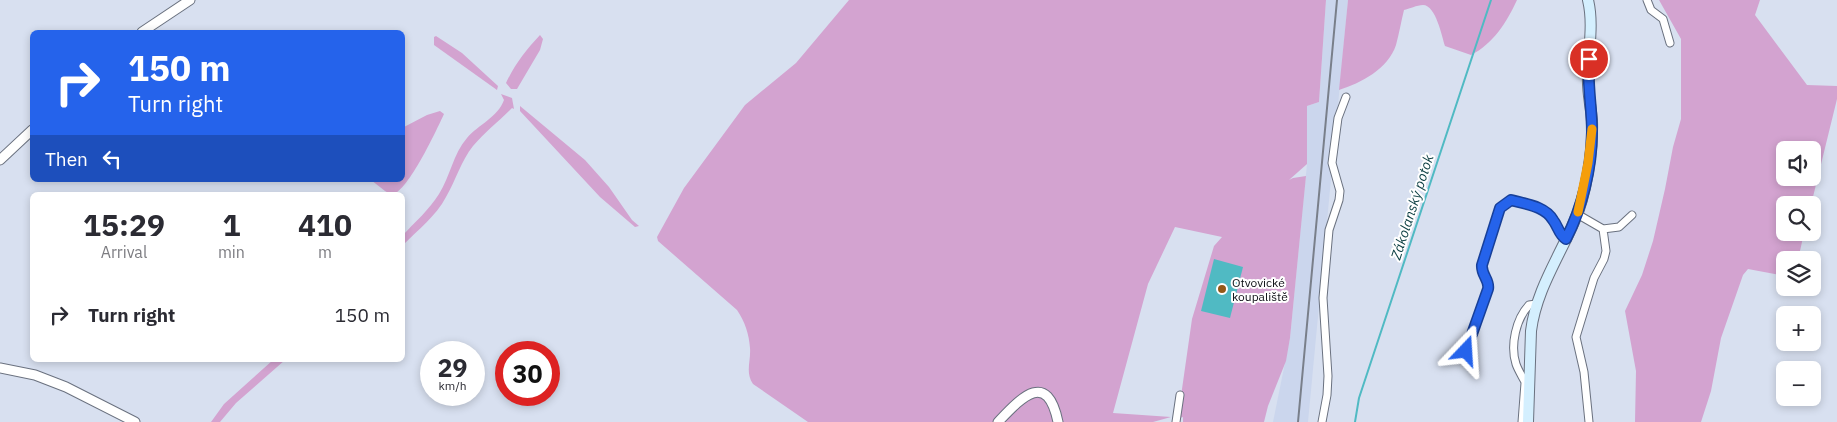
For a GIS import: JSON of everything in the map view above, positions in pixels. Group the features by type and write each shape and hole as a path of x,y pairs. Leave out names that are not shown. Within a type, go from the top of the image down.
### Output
{"main road":[{"path":"1528,422 1527,380 1531,331 1536,304 1578,214 1586,180 1592,132 1588,78 1591,21 1588,0"}],"street":[{"path":"145,30 190,0"},
{"path":"1647,0 1652,10 1663,19 1670,42"},
{"path":"1322,422 1328,376 1323,319 1324,286 1330,230 1340,191 1332,163 1338,118 1346,97"},
{"path":"0,160 30,132"},
{"path":"1466,351 1488,289 1489,284 1482,270 1482,265 1500,208 1511,200 1544,211 1551,217 1560,234 1566,239"},
{"path":"1578,214 1603,230 1619,227 1632,215"},
{"path":"1589,422 1584,372 1576,337 1592,285 1604,259 1606,251 1603,230"},
{"path":"1522,422 1527,380 1516,363 1516,332 1524,310 1529,305 1536,304"},
{"path":"0,368 35,375 66,386 135,422"},
{"path":"998,422 1028,394 1035,392 1043,393 1049,398 1058,422"},
{"path":"1176,422 1180,395"}],"shaded area":[{"path":"849,0 1326,0 1319,102 1307,106 1307,164 1289,180 1306,176 1290,338 1286,361 1268,406 1264,422 1183,422 1183,417 1180,418 1180,403 1192,319 1214,246 1222,237 1175,227 1148,284 1113,413 1171,417 1153,422 808,422 753,384 749,375 749,338 737,310 658,241 657,237 684,188 745,105 796,63"},
{"path":"1326,0 1348,0 1308,422 1273,422 1290,338 1307,164 1307,106 1319,102"},
{"path":"1348,0 1517,0 1509,16 1493,39 1471,55 1445,46 1435,16 1428,6 1421,5 1404,10 1396,45 1387,61 1365,79 1339,90"},
{"path":"1659,0 1760,0 1755,15 1807,85 1837,86 1837,99 1821,164 1821,141 1776,141 1776,186 1816,186 1813,196 1776,196 1776,241 1802,241 1800,251 1776,251 1776,274 1748,269 1743,275 1721,338 1711,391 1701,422 1635,422 1636,371 1625,311 1642,275 1653,241 1673,147 1681,119 1681,39"},
{"path":"540,35 543,39 540,50 517,89 511,89 506,83 509,76"},
{"path":"436,36 462,53 498,86 497,90 434,45 434,37"},
{"path":"501,94 512,98 514,109 512,108 473,146 442,204 405,243 405,233 439,194 462,144 493,116 504,100"},
{"path":"520,106 585,160 609,187 632,220 639,226 635,227 600,197 520,111"},
{"path":"440,111 444,114 429,146 406,183 397,192 387,192 374,182 405,182 405,126 427,115"},
{"path":"271,362 283,362 236,403 220,422 211,422 224,404"}],"water":[{"name":"Otvovické koupaliště","path":"1214,259 1243,267 1230,318 1201,311"}],"waterway":[{"name":"Zákolanský potok","path":"1355,422 1359,398 1491,0"}],"railway":[{"path":"1298,422 1337,0"}],"slow traffic":[{"path":"1578,212 1586,180 1592,129"}],"place":[{"name":"Otvovické koupaliště","path":"1222,289"}],"route":[{"path":"1466,351 1488,289 1489,284 1483,273 1482,265 1500,208 1511,200 1544,211 1555,222 1562,237 1566,239 1578,214 1586,180 1592,132 1588,78 1589,59"}]}
